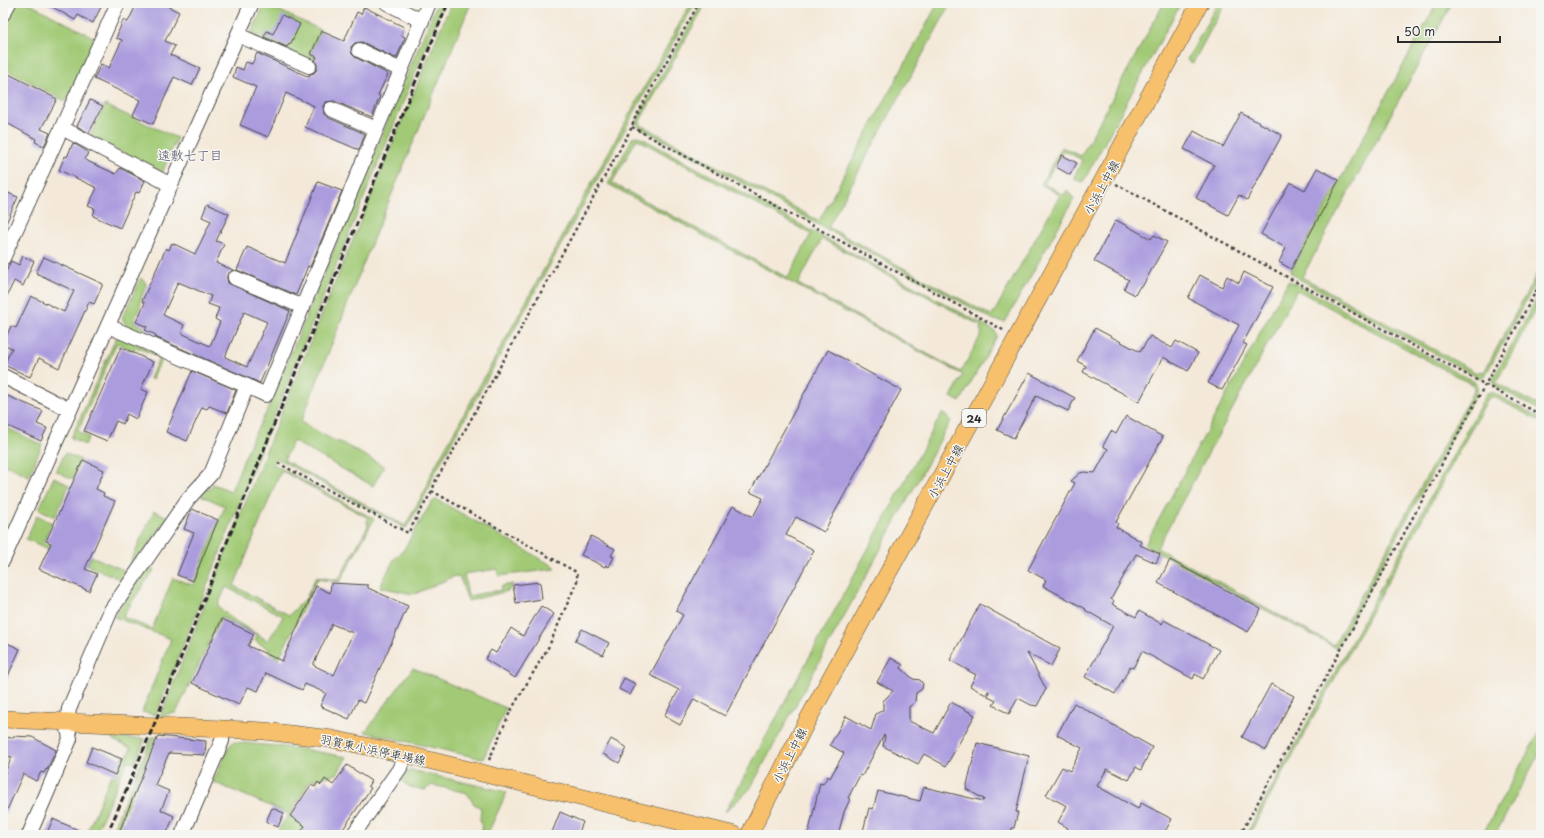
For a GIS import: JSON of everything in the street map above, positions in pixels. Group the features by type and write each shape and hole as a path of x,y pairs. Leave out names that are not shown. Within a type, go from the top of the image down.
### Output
{"main road":[{"name":"小浜上中線","path":"749,835 810,716 1200,3"},
{"name":"羽賀東小浜停車場線","path":"3,719 223,729 311,736 360,744 404,754 735,835"}],"street":[{"path":"3,14 9,3"},
{"path":"5,250 118,3"},
{"path":"3,560 7,540 70,410 252,3"},
{"path":"387,3 422,21"},
{"path":"108,326 266,395 429,3"},
{"path":"238,35 310,66"},
{"path":"359,50 401,70"},
{"path":"331,109 376,129"},
{"path":"62,128 171,184"},
{"path":"235,278 303,307"},
{"path":"3,376 70,410"},
{"path":"29,835 70,739 67,722 69,709 111,610 188,499 211,474 247,386"},
{"path":"182,835 222,741 223,729"},
{"path":"353,835 400,768 404,754"}],"path":[{"path":"278,463 408,533 432,491 439,474 463,434 699,3"},
{"path":"632,127 1018,338"},
{"path":"1105,179 1541,414"},
{"path":"1240,835 1541,282"},
{"path":"432,491 576,572 578,579 549,646 510,712 489,761 486,774"}],"green space":[{"path":"15,3 28,3 95,38 67,102 3,68 3,26"},
{"path":"437,3 444,3 270,426 156,715 142,712 171,639 114,617 139,579 149,568 154,570 123,617 152,629 173,578 193,585 225,506 200,495 205,489 211,489 213,484 231,491 253,437 266,413"},
{"path":"451,3 471,3 374,237 301,422 384,466 373,486 293,441 284,460 405,526 428,485 428,479 691,3 695,3 432,478 431,485 407,527 405,528 276,458 273,464 374,519 340,582 317,579 271,675 267,674 275,656 269,652 269,649 255,641 257,635 221,617 176,713 166,714 164,717 160,717 275,428","holes":["284,472 368,518 368,526 339,579 316,577 306,598 289,615 234,586 280,473","226,587 283,616 268,641 227,615 218,605"]},
{"path":"702,3 706,3 640,121 641,125 819,221 938,3 951,3 828,227 992,316 1060,195 1041,184 1062,147 1081,156 1164,3 1181,3 1083,182 1073,179 1082,160 1063,150 1044,184 1064,195 1067,190 1074,199 1005,322 994,320 639,127 636,121"},
{"path":"1218,3 1225,3 1193,63 1187,60"},
{"path":"1437,3 1452,3 1302,277 1477,373 1480,371 1484,372 1541,266 1541,273 1485,376 1479,378 1299,279 1290,272"},
{"path":"265,4 321,30 310,55 316,57 313,63 251,33"},
{"path":"105,105 177,138 162,173 90,136"},
{"path":"638,136 995,331 997,336 960,402 951,397 963,375 608,184 633,137","holes":["637,139 811,234 788,278 612,183","822,239 981,326 980,330 982,333 961,372 798,284"]},
{"path":"141,278 145,281 146,286 134,322 145,328 144,331 153,335 151,338 127,327 122,318"},
{"path":"1288,281 1475,382 1478,390 1336,648 1145,545","holes":["1297,290 1473,385 1474,390 1334,645 1157,548"]},
{"path":"1541,291 1541,299 1496,383 1541,407 1541,411 1495,386 1493,379"},
{"path":"121,337 163,356 152,380 150,379 159,357 136,347 134,351 117,343 78,431 89,437 85,445 71,438 116,338"},
{"path":"1492,392 1541,419 1541,422 1494,397 1489,397 1249,835 1246,835 1487,393"},
{"path":"942,413 951,420 750,789 725,812"},
{"path":"3,426 42,445 29,476 3,464"},
{"path":"65,453 81,460 72,479 56,471"},
{"path":"54,477 69,485 55,517 39,509"},
{"path":"438,500 555,567 555,569 499,576 497,569 464,574 468,596 501,590 501,586 513,584 508,591 468,601 460,578 455,576 412,594 380,587 394,559 403,551 431,503"},
{"path":"154,511 168,517 124,581 87,565 91,556 126,571"},
{"path":"37,515 52,523 43,542 74,556 72,560 26,539"},
{"path":"413,668 506,708 483,759 365,732"},
{"path":"1541,729 1541,750 1495,835 1482,835"},
{"path":"111,737 145,739 135,763 127,761 95,835 86,835 110,777 112,775 115,777 124,755 127,757 131,748 113,740"},
{"path":"152,737 156,737 115,835 110,835"},
{"path":"233,742 296,748 347,757 337,774 310,781 295,806 298,808 299,817 296,821 304,826 298,835 275,835 289,814 213,782 230,745"},
{"path":"410,770 507,792 487,835 481,835 481,808 474,804 467,793 432,785 425,790 410,787 401,781"}],"building":[{"path":"46,3 103,3 93,23 78,15 75,20"},
{"path":"137,3 161,3 179,12 165,41 175,46 170,55 200,68 192,85 174,77 153,124 133,115 140,100 94,79 101,64 109,68 122,40 116,38 123,20 128,22"},
{"path":"364,7 404,27 401,35 405,37 397,57 395,58 362,42 355,43 351,47 352,54 355,57 388,74 378,95 380,96 372,117 334,101 326,102 323,106 324,114 327,117 365,134 359,150 305,127 314,106 286,93 268,137 240,125 256,87 233,77 236,67 243,70 246,62 252,64 257,53 309,77 310,74 314,73 317,69 315,60 317,57 311,54 321,31 344,41 357,12 361,14"},
{"path":"282,15 300,24 290,45 289,44 287,47 264,37 267,31 273,34"},
{"path":"3,71 57,99 41,129 50,133 44,146 35,142 36,139 3,121"},
{"path":"90,100 103,106 89,133 77,126"},
{"path":"1241,113 1282,135 1247,200 1239,195 1228,215 1196,198 1214,165 1184,149 1194,131 1223,147"},
{"path":"73,143 88,152 85,160 116,174 120,168 145,181 139,193 136,192 120,228 93,216 95,209 88,206 97,188 59,170"},
{"path":"1062,155 1077,163 1070,175 1056,167"},
{"path":"1317,168 1339,180 1291,269 1279,262 1286,248 1261,234 1290,182 1305,190"},
{"path":"318,182 342,191 310,267 308,266 296,295 237,270 247,247 285,263"},
{"path":"3,191 18,197 3,230"},
{"path":"207,204 229,214 216,241 224,244 216,263 233,270 227,275 228,283 290,311 260,383 155,337 156,335 145,330 147,327 136,322 145,303 142,301 166,248 169,250 172,243 195,254 211,221 202,217","holes":["178,282 211,296 208,304 219,308 215,319 220,322 210,346 181,333 184,325 163,315","244,312 267,322 247,367 225,357"]},
{"path":"1116,220 1151,239 1154,235 1167,242 1142,287 1140,286 1135,295 1124,289 1129,280 1094,261"},
{"path":"23,256 34,261 23,286 14,281 3,304 3,278 11,261 19,265"},
{"path":"44,257 103,284 94,304 89,302 59,368 39,358 30,377 4,365 12,348 3,344 11,326 16,328 31,296 64,312 74,291 36,273"},
{"path":"1244,272 1273,287 1243,343 1247,345 1222,390 1208,383 1239,325 1188,298 1200,275 1222,287 1227,276 1239,283"},
{"path":"1095,328 1140,352 1150,336 1172,348 1176,341 1198,353 1188,371 1163,357 1139,402 1083,372 1086,366 1077,361"},
{"path":"121,347 153,362 141,389 148,392 136,419 127,414 123,424 116,421 107,441 84,431"},
{"path":"828,350 901,390 824,532 796,517 786,535 814,550 725,716 694,699 680,725 664,716 679,690 650,675 683,615 676,611 733,506 753,517 763,498 750,492"},
{"path":"192,371 236,390 227,413 209,406 207,409 202,407 187,441 166,432"},
{"path":"1029,373 1075,398 1068,411 1036,396 1014,438 997,430"},
{"path":"3,394 43,411 37,424 47,428 41,441 3,424"},
{"path":"1126,416 1163,437 1116,522 1118,524 1116,527 1142,542 1140,545 1160,554 1156,563 1136,554 1111,599 1114,601 1112,604 1136,617 1139,611 1162,624 1164,620 1219,650 1203,679 1195,674 1193,679 1142,651 1133,668 1130,667 1115,694 1085,677 1113,626 1085,610 1086,609 1043,586 1046,580 1028,570 1075,483 1071,481 1080,473 1095,473 1108,449 1103,446 1111,431 1116,434"},
{"path":"83,460 104,470 96,489 104,493 103,496 115,501 85,569 97,574 89,591 39,569 51,543 46,541"},
{"path":"192,509 218,520 193,581 177,575 194,533 184,529"},
{"path":"591,536 615,549 611,556 614,557 609,567 606,565 605,567 581,555"},
{"path":"1170,560 1261,609 1248,632 1158,583"},
{"path":"540,582 542,599 516,603 513,585"},
{"path":"331,583 368,585 368,588 408,606 364,703 358,700 349,719 320,706 326,693 305,684 302,690 266,673 258,691 248,687 239,705 192,683 222,619 254,634 248,646 282,661 316,586 330,593","holes":["332,624 353,633 334,675 313,665"]},
{"path":"980,604 1060,649 1051,666 1027,653 1046,689 1037,706 1031,705 1018,698 1009,714 993,705 996,701 988,697 989,691 986,695 970,686 976,675 950,660"},
{"path":"541,606 554,614 515,678 485,659 491,650 496,653 511,628 523,636"},
{"path":"582,629 609,643 603,655 575,641"},
{"path":"3,641 20,649 3,687"},
{"path":"891,658 903,665 901,668 913,679 920,680 923,684 922,689 916,693 915,702 909,707 909,721 934,733 951,702 975,715 946,766 924,754 918,764 883,746 884,735 862,776 860,775 848,798 850,799 844,812 838,835 808,835 820,783 823,784 828,776 830,778 844,753 830,745 846,716 871,730 876,714 883,710 883,701 893,691 877,682"},
{"path":"624,678 636,684 630,695 619,689"},
{"path":"1271,684 1294,696 1266,750 1242,737"},
{"path":"1074,703 1152,747 1141,770 1136,767 1129,780 1107,769 1097,786 1138,809 1141,803 1172,819 1163,835 1064,835 1068,828 1058,822 1067,806 1046,795 1062,767 1070,771 1082,748 1057,735"},
{"path":"13,736 32,737 56,750 47,770 46,769 44,773 41,772 36,781 23,774 3,819 3,777 12,757 3,756 3,737 13,738"},
{"path":"158,736 206,741 205,755 169,753 155,785 169,791 161,810 174,816 166,835 118,835"},
{"path":"611,739 627,748 619,763 603,754"},
{"path":"977,743 1029,756 1016,812 1018,812 1011,835 930,835 907,830 906,835 862,835 869,808 873,809 878,791 920,801 924,787 983,801 984,799 966,789"},
{"path":"92,747 122,759 115,775 86,762"},
{"path":"347,765 371,781 368,786 371,788 339,835 299,835 305,826 290,816 311,785 315,787 318,782 321,785 325,779 333,785"},
{"path":"272,808 284,813 278,827 266,822"},
{"path":"560,812 583,822 578,835 551,835"},
{"path":"53,819 62,823 90,835 46,835"}],"railway":[{"path":"107,835 154,725 273,427 448,3"}],"district":[{"name":"遠敷七丁目","path":"190,154"}]}
